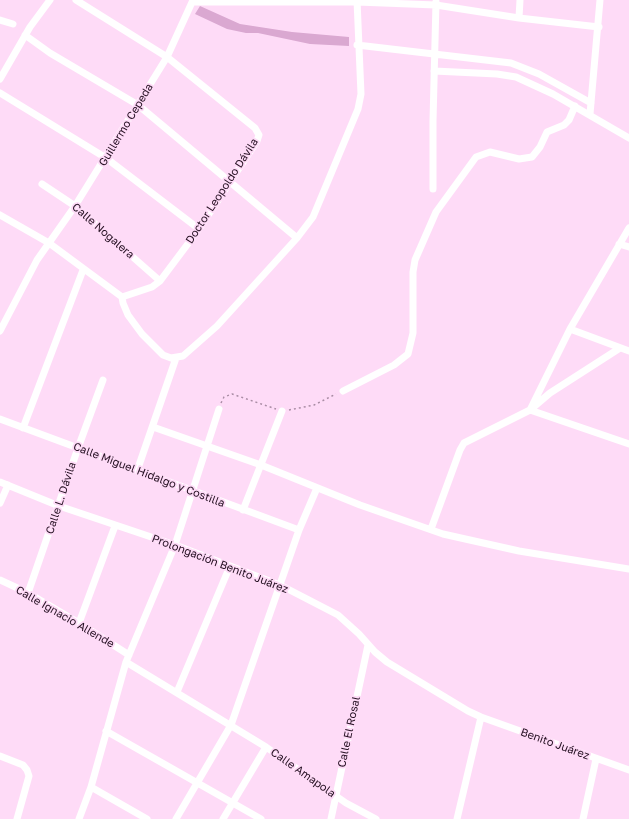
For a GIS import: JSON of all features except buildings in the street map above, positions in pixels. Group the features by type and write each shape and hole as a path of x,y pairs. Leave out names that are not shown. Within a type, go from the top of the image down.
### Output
{"street":[{"path":"0,79 26,35 50,0"},
{"name":"Doctor Leopoldo Dávila","path":"76,0 167,57 255,128 259,137 199,229 160,281 152,287 122,297"},
{"path":"519,18 520,0"},
{"path":"590,114 599,27 600,0"},
{"path":"193,1 436,2 519,18 599,27"},
{"name":"Guillermo Cepeda","path":"0,331 22,285 106,158 167,57 193,1"},
{"path":"0,214 49,243 83,270 122,297 125,309 142,334 163,356 176,358 189,352 217,326 308,226 316,211 356,117 361,94 357,45 357,1"},
{"path":"433,189 436,2"},
{"path":"0,20 13,24"},
{"path":"26,35 50,53 138,105 297,238"},
{"path":"357,45 511,63 539,74 591,103"},
{"path":"434,71 497,74 516,77 590,114 629,138"},
{"path":"0,93 106,158 199,229"},
{"path":"343,391 394,365 408,354 413,333 413,272 416,260 436,212 476,157 490,152 519,159 532,157 540,148 543,137 547,132 564,125 575,106"},
{"name":"Calle Nogalera","path":"42,184 75,206 160,281"},
{"path":"530,410 570,329 629,228"},
{"path":"619,244 629,247"},
{"path":"23,428 83,270"},
{"path":"570,329 629,351"},
{"path":"431,529 460,450 464,443 530,410 550,393 620,348"},
{"path":"137,471 176,358"},
{"name":"Calle L. Dávila","path":"28,594 103,380"},
{"path":"79,819 91,787 128,659 175,546 220,409"},
{"path":"530,410 629,444"},
{"path":"243,510 282,411"},
{"name":"Calle Miguel Hidalgo y Costilla","path":"0,419 299,530"},
{"path":"153,427 208,448 261,465 317,488 463,539 519,551 629,569"},
{"name":"Prolongación Benito Juárez","path":"0,482 59,506 280,584 338,615 387,662 481,718"},
{"path":"0,503 8,485"},
{"path":"176,819 231,726 299,530 317,488"},
{"path":"80,623 116,526"},
{"path":"176,692 230,566"},
{"name":"Calle Ignacio Allende","path":"0,580 80,623 128,659 176,692 231,726"},
{"name":"Calle El Rosal","path":"331,819 368,645"},
{"path":"457,819 481,718"},
{"name":"Benito Juárez","path":"481,718 629,770"},
{"name":"Calle Amapola","path":"231,726 266,747 336,796 376,819"},
{"path":"106,731 260,819"},
{"path":"223,819 266,747"},
{"path":"0,756 23,765 29,776 16,819"},
{"path":"583,819 596,759"},
{"path":"91,787 147,819"}],"path":[{"path":"220,409 224,397 230,394 282,411 314,405 343,391"}],"shaded area":[{"path":"200,6 240,24 292,32 349,37 349,46 310,44 258,33 246,33 227,29 195,14"}]}
